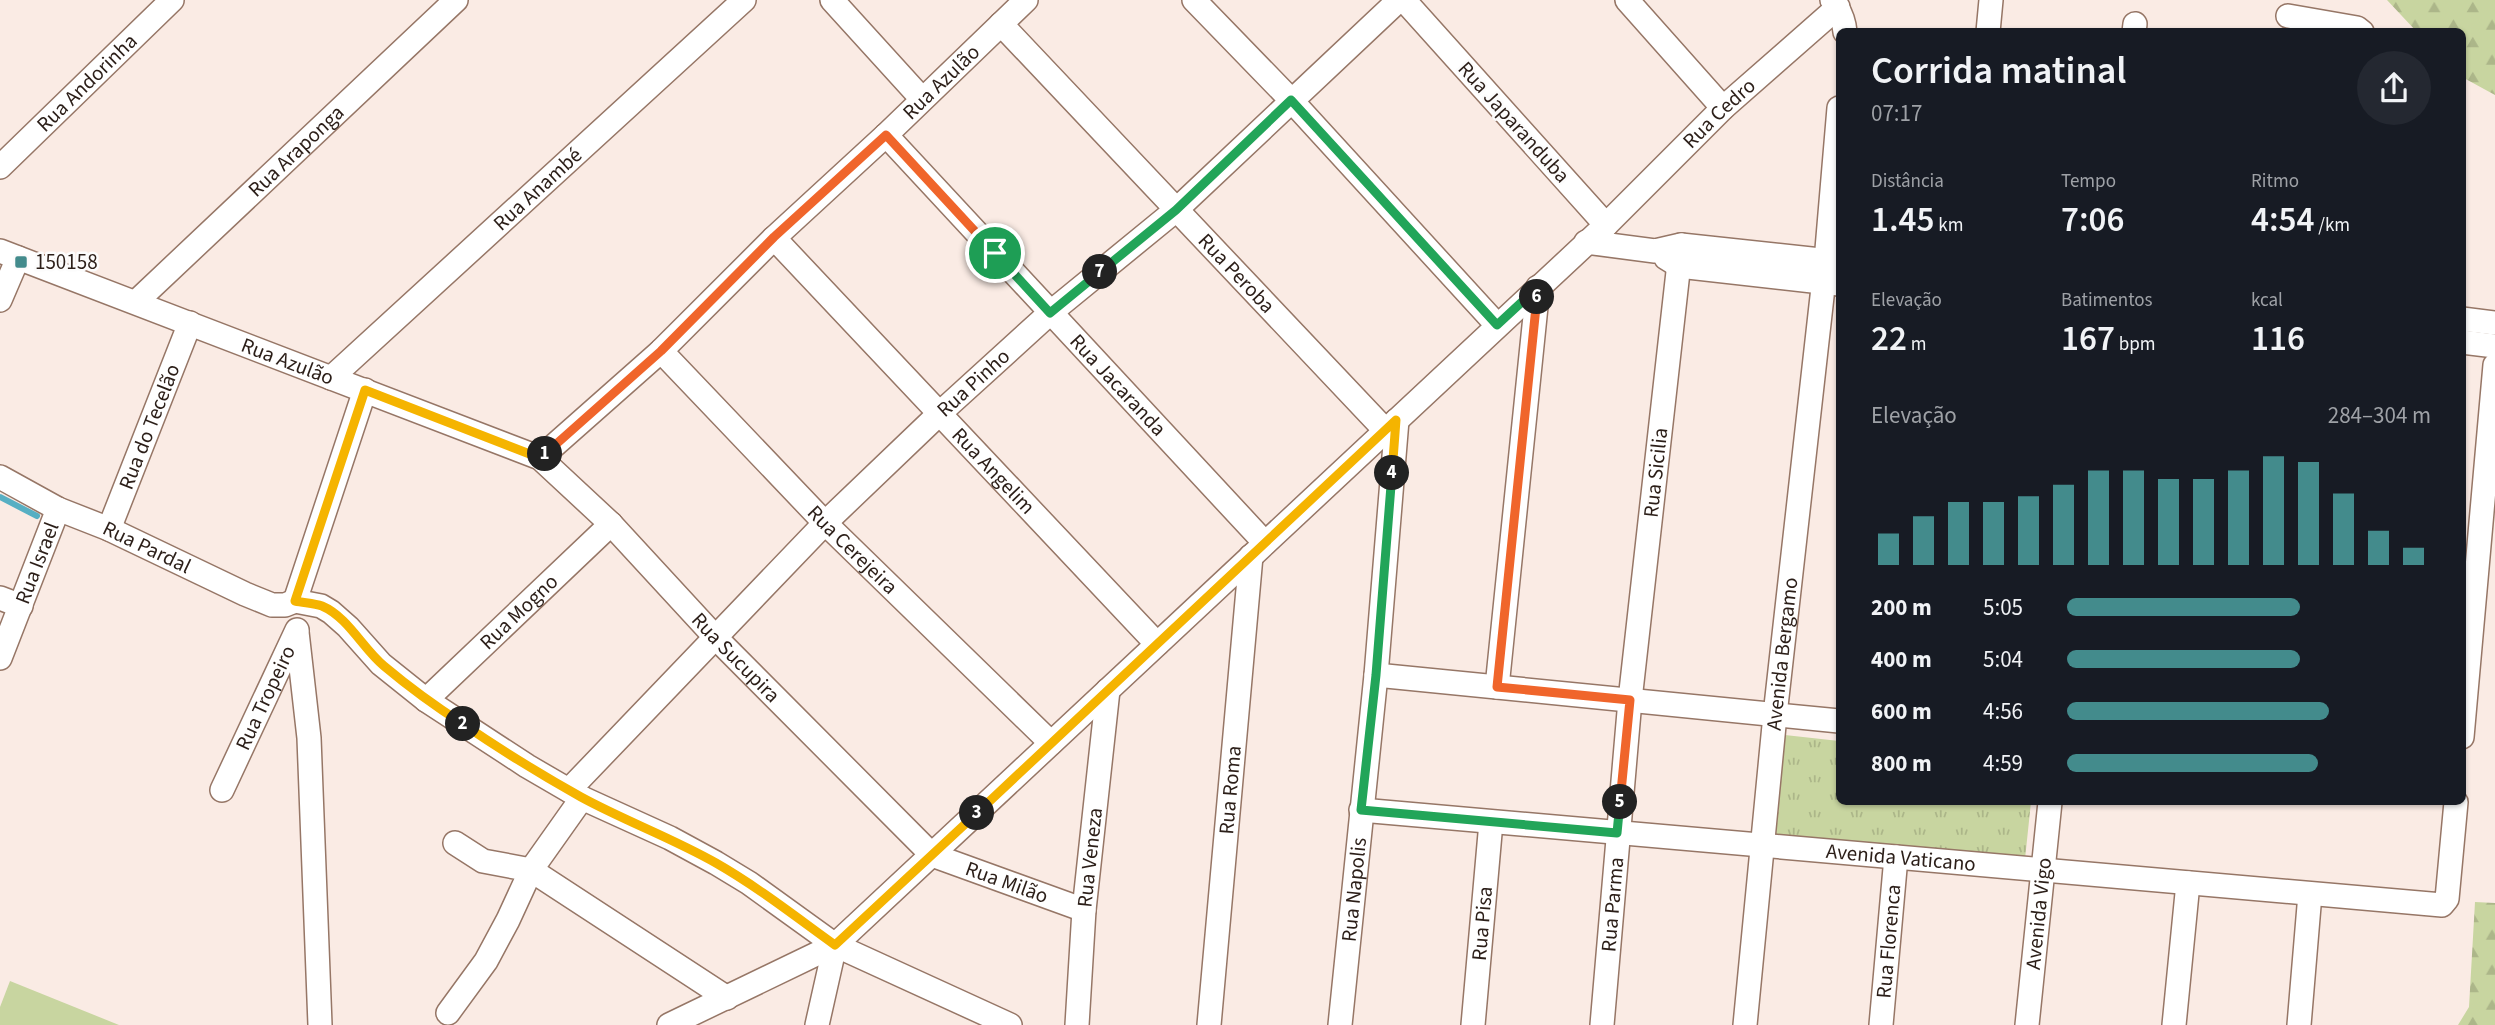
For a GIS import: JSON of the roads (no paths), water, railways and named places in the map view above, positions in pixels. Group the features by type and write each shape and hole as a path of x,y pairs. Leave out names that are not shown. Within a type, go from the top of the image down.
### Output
{"street":[{"name":"Rua Andorinha","path":"0,167 172,0"},
{"name":"Rua Araponga","path":"136,302 456,0"},
{"name":"Rua Anambé","path":"331,378 744,0"},
{"path":"832,0 922,99"},
{"name":"Rua Azulão","path":"9,255 540,458 661,351 774,237 886,135 1026,0"},
{"path":"1194,0 1291,100 1497,325"},
{"name":"Rua Pinho","path":"448,1013 486,961 531,870 576,794 825,523 1050,313 1176,210 1399,0"},
{"name":"Rua Japaranduba","path":"1404,0 1606,225"},
{"path":"1627,0 1723,108"},
{"path":"1988,28 1991,0"},
{"path":"1835,4 1844,28"},
{"name":"Rua Cedro","path":"1606,225 1723,108 1835,4"},
{"path":"2288,16 2357,28"},
{"name":"Rua Peroba","path":"1001,24 1176,210 1391,425"},
{"name":"Rua Jacaranda","path":"886,135 1050,313 1258,550"},
{"name":"Avenida Bergamo","path":"1745,1025 1776,715 1832,272 1836,178"},
{"path":"669,1025 835,945 1606,225"},
{"name":"Rua Angelim","path":"774,237 1157,644"},
{"path":"1586,242 1832,272"},
{"path":"0,300 9,255"},
{"name":"Rua Sicilia","path":"1630,700 1680,255"},
{"path":"1497,687 1538,287"},
{"path":"2466,319 2495,323"},
{"name":"Rua do Tecelão","path":"109,529 190,323"},
{"path":"2466,342 2495,346"},
{"name":"Rua Cerejeira","path":"661,351 825,523 1051,743"},
{"path":"2466,692 2495,365"},
{"path":"290,603 365,390"},
{"name":"Rua Napolis","path":"1340,1025 1376,675 1391,425"},
{"name":"Rua Sucupira","path":"540,458 611,524 717,639 932,855"},
{"name":"Rua Pardal","path":"0,477 58,509 109,529 272,605 290,603 321,606 348,627 381,664 426,700 527,766 576,794 716,863 749,883 835,945 1010,1025"},
{"name":"Rua Israel","path":"0,658 10,602 58,509"},
{"name":"Rua Mogno","path":"426,700 611,524"},
{"name":"Rua Roma","path":"1209,1025 1258,550"},
{"name":"Rua Tropeiro","path":"222,790 297,632 290,603"},
{"path":"297,632 309,738 320,1025"},
{"path":"1376,675 1836,721"},
{"name":"Rua Veneza","path":"1077,1025 1084,910 1108,690"},
{"name":"Rua Parma","path":"1602,1025 1630,700"},
{"name":"Avenida Vigo","path":"2027,1025 2050,805"},
{"name":"Avenida Vaticano","path":"1361,810 2442,905 2446,899 2456,805"},
{"name":"Rua Pisa","path":"1473,1025 1491,822"},
{"path":"455,843 483,861 531,870 727,998"},
{"name":"Rua Milão","path":"932,855 1084,910"},
{"name":"Rua Florenca","path":"1881,1025 1896,858"},
{"path":"2174,1025 2188,883"},
{"path":"2299,1025 2309,894"},
{"path":"817,1025 835,945"}],"waterway":[{"path":"0,497 37,516"}],"place":[{"name":"150158","path":"21,262"}]}
